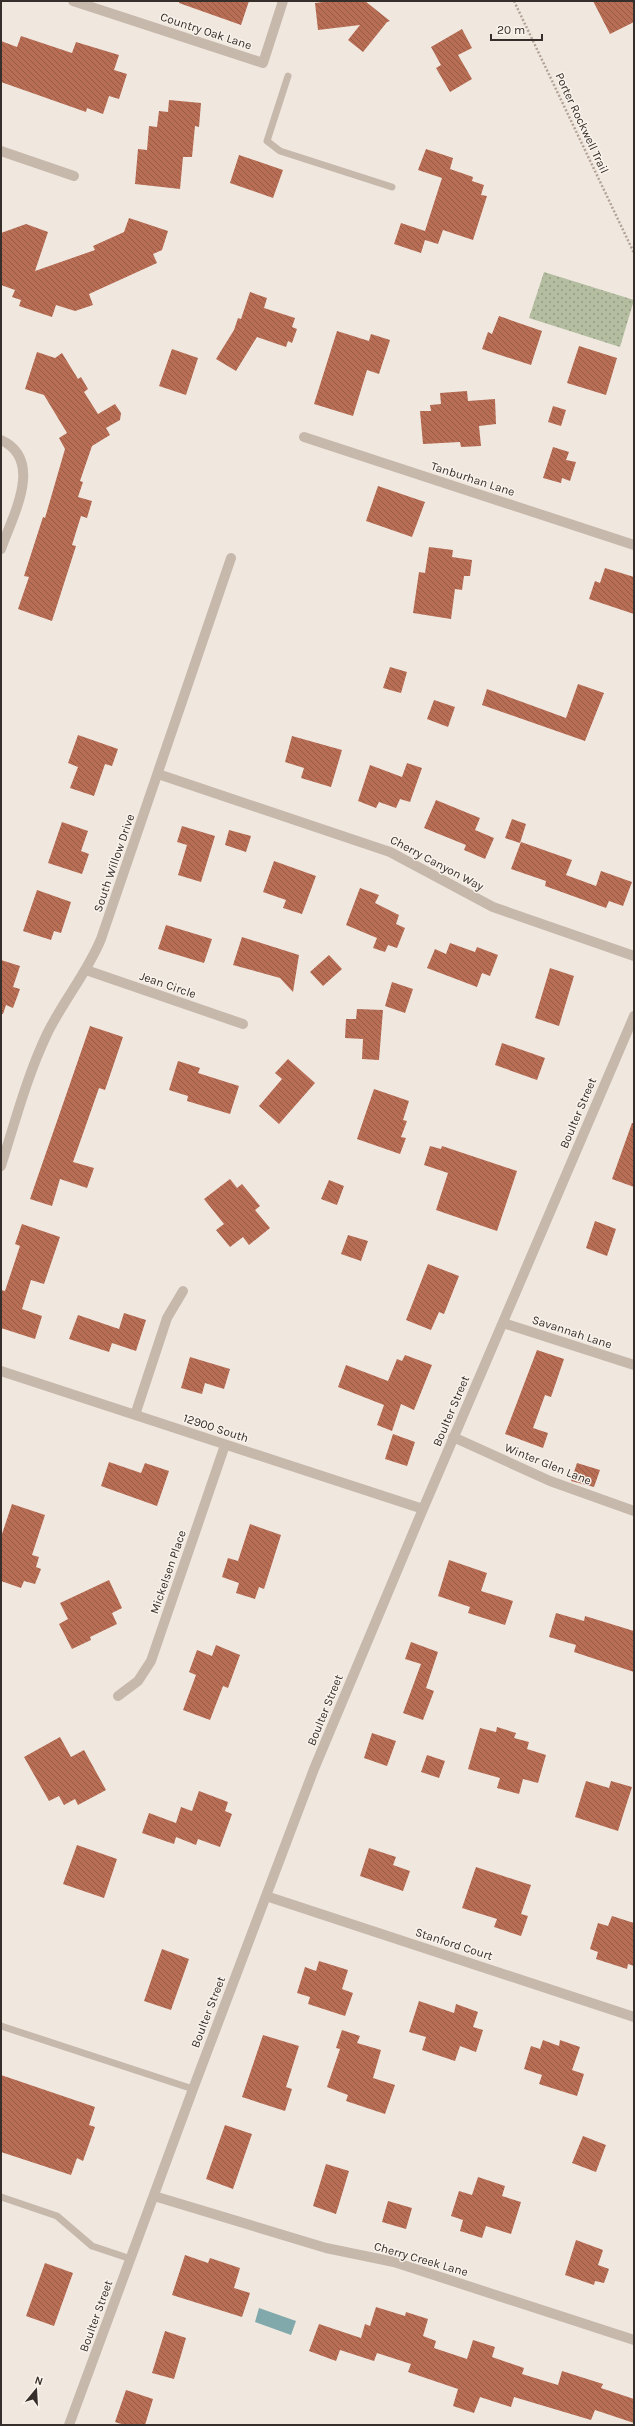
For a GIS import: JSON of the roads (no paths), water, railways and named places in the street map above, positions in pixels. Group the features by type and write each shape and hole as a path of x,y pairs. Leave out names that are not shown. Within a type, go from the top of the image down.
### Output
{"street":[{"name":"Country Oak Lane","path":"72,1 263,63 283,1"},
{"path":"1,151 74,176"},
{"name":"Tanburhan Lane","path":"304,438 634,545"},
{"path":"1,440 16,449 20,457 24,476 1,550"},
{"name":"South Willow Drive","path":"1,1166 38,1053 65,999 86,970 97,949 116,899 231,558"},
{"name":"Cherry Canyon Way","path":"158,774 390,852 492,907 634,956"},
{"name":"Jean Circle","path":"86,970 242,1024"},
{"name":"Boulter Street","path":"69,2425 193,2089 314,1769 453,1437 634,1016"},
{"path":"135,1415 167,1318 183,1291"},
{"name":"Savannah Lane","path":"502,1323 634,1365"},
{"name":"12900 South","path":"1,1371 423,1509"},
{"name":"Winter Glen Lane","path":"453,1437 550,1481 634,1511"},
{"name":"Mickelsen Place","path":"118,1696 138,1681 152,1661 225,1445"},
{"name":"Stanford Court","path":"266,1896 634,2017"},
{"name":"Cherry Creek Lane","path":"154,2196 326,2248 394,2262 634,2340"}],"lane":[{"path":"288,76 267,141 280,151 392,186"},
{"path":"1,2026 193,2089"},
{"path":"1,2197 57,2216 92,2246 131,2259"}],"water":[{"path":"259,2308 296,2321 291,2335 255,2322"}]}
